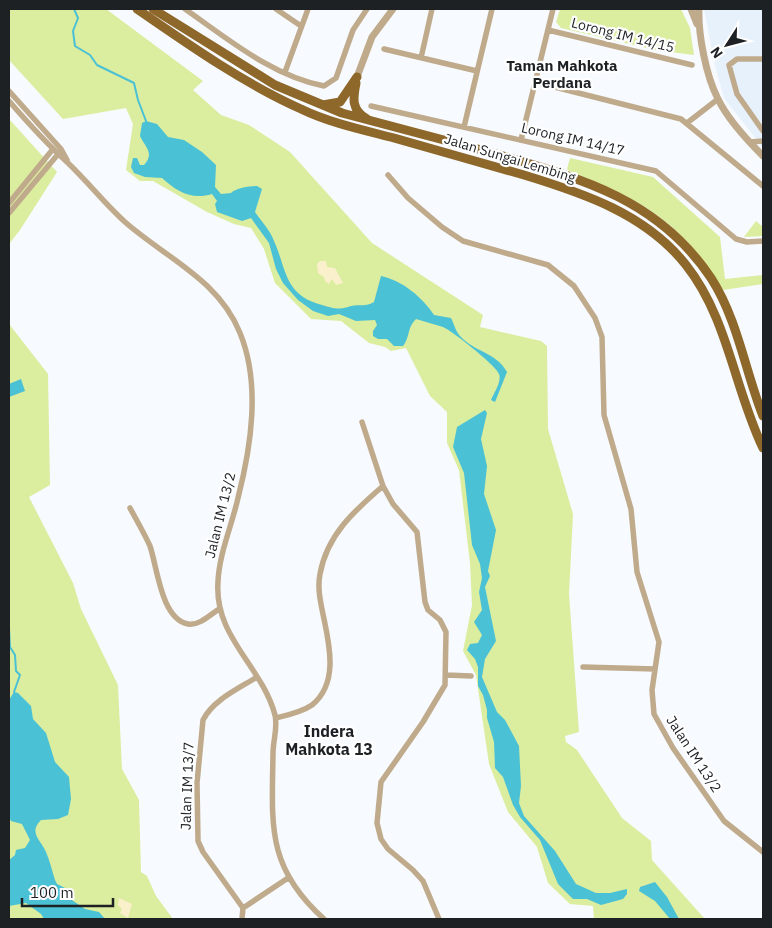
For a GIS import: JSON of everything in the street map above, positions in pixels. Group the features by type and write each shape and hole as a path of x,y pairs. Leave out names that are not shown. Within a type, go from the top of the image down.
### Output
{"main road":[{"name":"Jalan Sungai Lembing","path":"137,9 219,64 301,109 338,123 560,186 602,202 645,227 685,264 712,305 737,381 763,448"},
{"name":"Jalan Sungai Lembing","path":"153,9 275,85 318,104 370,121 566,174 611,191 655,219 685,247 710,278 726,308 763,416"},
{"path":"318,104 332,105 340,102 357,78"},
{"path":"357,78 354,104 362,116 370,121"}],"street":[{"path":"185,9 260,60 307,82 324,86 333,81 354,30 367,9"},
{"path":"276,9 301,26"},
{"path":"284,72 308,9"},
{"path":"357,78 372,37 393,9"},
{"path":"421,58 432,9"},
{"path":"464,127 492,9"},
{"path":"521,140 553,9"},
{"path":"691,9 700,29"},
{"path":"699,9 700,29 706,64 718,99 750,142 763,156"},
{"name":"Lorong IM 14/15","path":"548,30 692,65"},
{"path":"384,49 477,71"},
{"path":"763,58 737,58 729,65 737,94 763,131"},
{"path":"535,82 681,119 763,186"},
{"name":"Jalan IM 13/2","path":"9,91 59,147 67,162"},
{"path":"687,123 718,99"},
{"name":"Jalan IM 13/2","path":"9,101 54,152 67,162 124,221 210,288 232,316 240,334 251,386 248,451 219,571 219,609 230,634 269,697 276,718 272,790 276,845 288,878 324,919"},
{"name":"Lorong IM 14/17","path":"371,106 656,171 736,239 747,242 763,240"},
{"path":"750,142 763,142"},
{"path":"9,203 59,147"},
{"path":"9,213 54,152"},
{"name":"Jalan IM 13/2","path":"388,175 408,198 442,227 464,241 548,265 574,286 595,318 602,337 604,416 631,509 637,572 659,642 651,702 660,727 724,821 763,852"},
{"path":"362,422 383,486 419,536 425,602 428,610 440,620 446,632 446,675 442,694 381,782 377,824 381,839 388,849 423,881 439,919"},
{"path":"276,718 306,709 313,704 325,688 330,661 319,589 319,576 326,550 349,517 383,486"},
{"path":"130,508 150,548 160,591 168,606 180,621 187,624 196,624 219,609"},
{"path":"583,667 655,669"},
{"path":"446,675 471,676"},
{"name":"Jalan IM 13/7","path":"242,908 207,859 198,842 197,782 204,720 207,713 221,700 257,677"},
{"path":"242,919 242,908 288,878"}],"shaded area":[{"path":"704,9 763,9 763,148 724,98 715,66"}],"green space":[{"path":"9,9 106,9 203,81 193,90 221,115 249,125 290,152 372,243 483,315 480,327 541,341 547,346 548,429 573,514 569,594 579,732 565,736 566,742 577,750 622,818 651,841 652,860 705,919 594,919 593,906 570,904 548,883 537,847 508,812 489,764 476,675 463,651 472,605 470,563 459,470 447,443 447,412 430,396 406,348 391,351 385,347 369,343 341,321 311,319 275,283 264,249 251,228 234,224 207,212 153,181 140,181 126,170 133,124 126,108 63,119 9,60"},
{"path":"560,9 681,9 690,28 694,55 655,50 561,28 556,22"},
{"path":"9,119 57,172 9,244"},
{"path":"570,158 653,177 720,237 725,279 763,275 763,284 723,290 692,247 675,230 638,203 569,171 567,169"},
{"path":"756,221 763,227 763,236 744,237"},
{"path":"9,324 48,374 50,485 29,497 73,583 81,609 118,685 122,769 139,800 141,872 147,876 156,896 173,919 9,919"}],"sand":[{"path":"320,261 326,261 327,267 335,268 343,283 336,285 332,279 329,284 325,281 324,277 318,273 317,264"},
{"path":"119,898 132,904 128,918 120,913 122,909 118,905"}],"water":[{"path":"146,121 157,124 168,137 184,140 202,152 216,165 215,187 221,194 231,193 250,186 257,186 262,189 255,212 270,233 289,280 300,295 310,301 333,308 366,305 374,302 381,276 397,281 418,296 434,315 451,318 460,336 502,365 507,372 495,402 491,400 497,387 499,374 491,364 448,330 416,319 411,325 407,340 403,346 394,346 387,339 378,339 373,336 373,331 377,325 375,320 356,321 339,314 328,316 313,311 298,300 283,283 276,269 269,243 251,218 242,221 217,212 215,204 217,201 212,194 198,196 185,194 162,178 145,177 134,173 131,167 133,158 137,158 140,165 144,165 149,157 148,150 140,136 142,123"},
{"path":"21,379 25,391 9,397 9,384"},
{"path":"485,410 487,413 481,439 487,466 484,494 496,530 488,571 490,576 485,587 496,641 485,659 482,677 497,712 505,720 519,746 521,786 519,803 524,816 555,851 576,884 596,893 610,893 627,889 627,894 623,899 601,905 587,899 573,899 558,884 540,840 520,817 513,805 503,777 495,768 494,742 483,695 478,686 478,667 475,659 467,650 470,644 478,643 482,635 474,622 482,610 479,592 482,578 480,564 472,545 464,473 453,447 457,427"},
{"path":"14,692 18,693 31,706 33,719 46,733 55,762 69,777 71,799 68,815 58,819 41,820 36,829 37,836 46,852 55,880 57,884 65,888 66,896 85,909 99,912 105,919 44,919 41,914 26,903 9,906 9,860 15,855 16,850 25,848 30,840 22,824 11,821 9,817 9,700"},
{"path":"655,882 667,897 679,919 670,919 655,901 639,891 640,887"}],"waterway":[{"path":"74,9 78,18 73,31 75,46 90,55 97,65 134,83 146,121"},
{"path":"9,628 10,647 15,655 16,671 20,675 14,692"}],"district":[{"name":"Taman Mahkota Perdana","path":"562,74"},
{"name":"Indera Mahkota 13","path":"329,740"}]}
